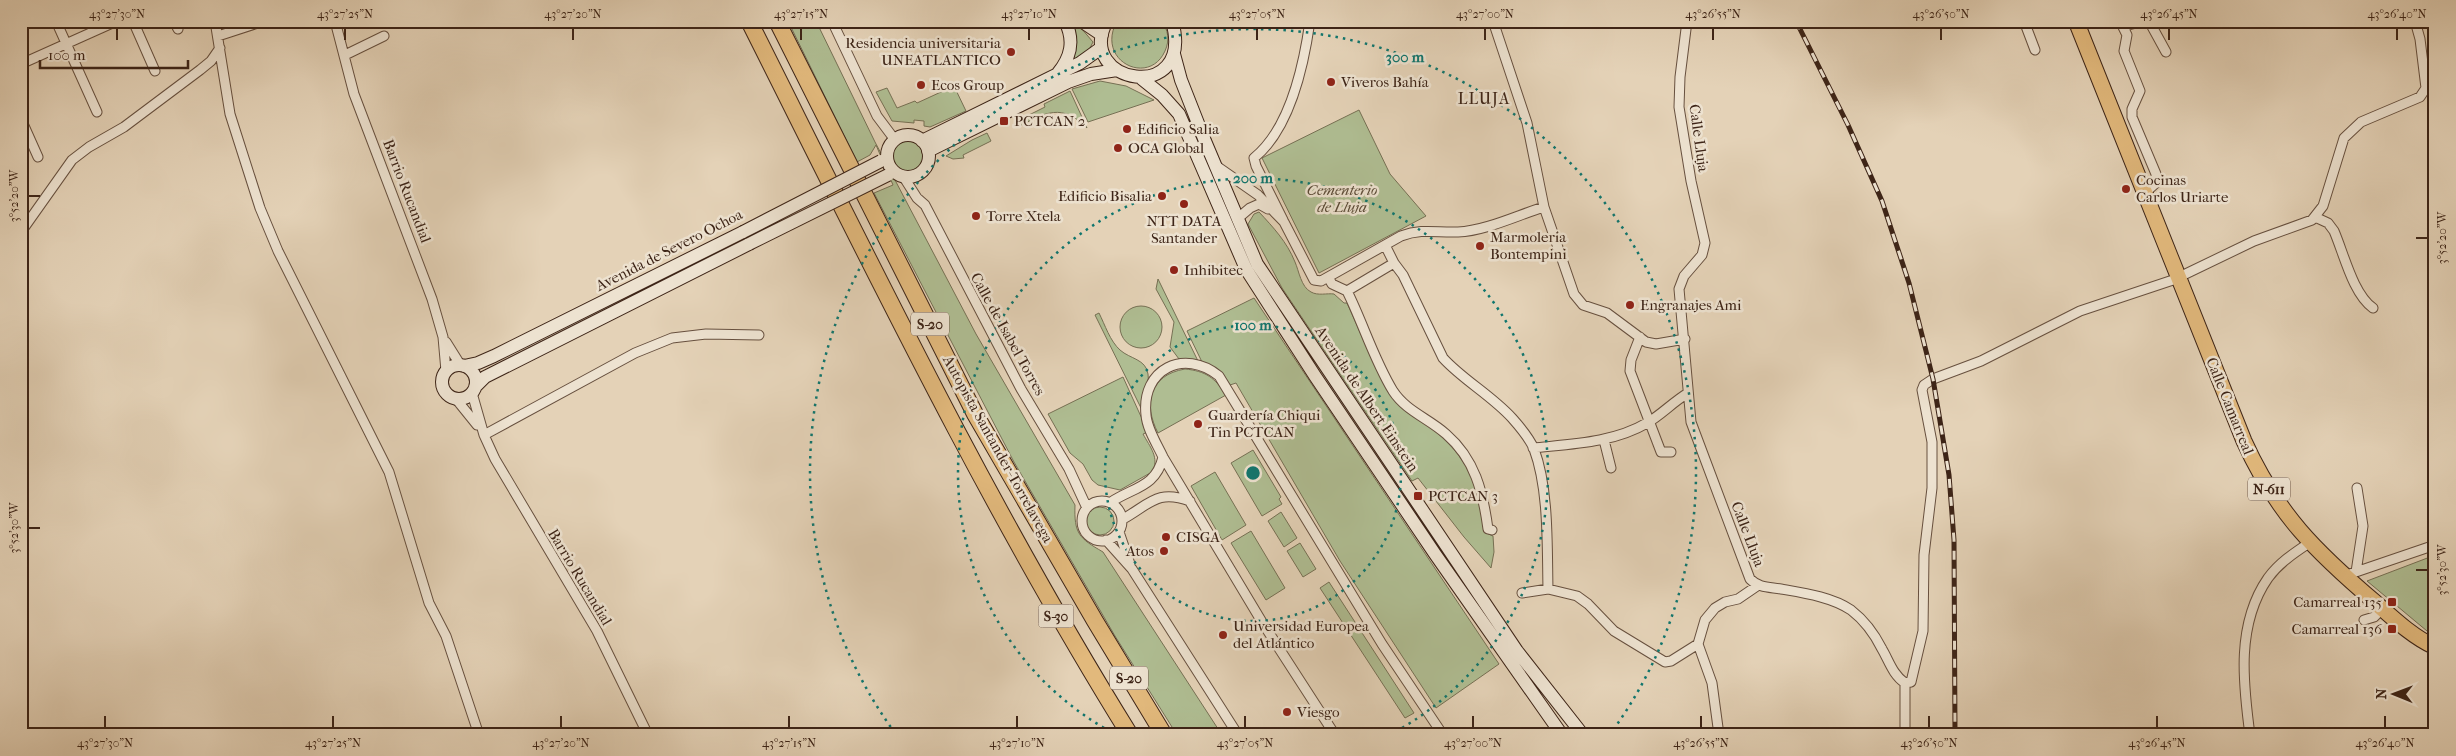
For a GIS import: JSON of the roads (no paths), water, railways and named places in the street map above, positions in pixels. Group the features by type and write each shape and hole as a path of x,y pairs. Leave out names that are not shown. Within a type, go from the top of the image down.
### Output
{"highway":[{"name":"Autopista Santander-Torrelavega","path":"749,21 927,376 990,496 1130,735"},
{"name":"Autopista Santander-Torrelavega","path":"777,21 976,414 1095,621 1164,735"},
{"name":"Calle Camarreal","path":"2076,21 2252,459 2280,508 2309,543 2350,574 2382,609 2412,633 2435,647"},
{"name":"S-30","path":"990,496 1122,735"}],"main road":[{"path":"1057,76 1064,66 1072,46 1065,21"},
{"path":"1081,21 1101,41 1116,70 1126,76 1142,79 1163,70 1174,54"},
{"path":"925,146 1080,63 1101,41 1107,21"},
{"name":"Avenida de Albert Einstein","path":"1172,21 1177,39 1174,54 1181,80 1214,164 1257,264 1325,368 1517,651 1583,735"},
{"path":"925,146 1068,82 1091,74 1116,70"},
{"name":"Avenida de Albert Einstein","path":"1142,79 1162,95 1179,114 1246,268 1304,360 1435,554 1562,735"},
{"path":"906,135 925,146 928,160 922,172 895,174 884,159 894,140 906,135"},
{"name":"Avenida de Severo Ochoa","path":"462,366 494,356 743,232 884,159"},
{"name":"Avenida de Severo Ochoa","path":"473,390 485,377 749,244 895,174"},
{"path":"462,366 474,374 473,390 466,397 456,399 448,395 444,390 443,377 451,367 462,366"}],"street":[{"path":"56,21 97,112"},
{"path":"21,64 117,21"},
{"path":"133,21 155,71"},
{"path":"215,21 230,114 260,208 282,259 389,472 429,603 446,636 479,735"},
{"path":"218,36 264,21"},
{"name":"Barrio Rucandial","path":"335,21 354,94 426,278 443,337 446,371"},
{"path":"832,21 877,116 894,140"},
{"path":"1310,21 1302,66 1290,104 1275,135 1254,158 1256,166 1314,280 1321,281 1412,232 1474,230 1544,207"},
{"path":"1492,21 1527,123 1544,207 1564,270 1574,294 1583,305 1607,313 1646,342 1656,344 1685,339"},
{"name":"Calle Lluja","path":"1687,21 1680,76 1679,106 1691,180 1705,243 1702,255 1680,283 1691,422 1750,579 1757,586 1805,594 1839,603 1850,610 1861,618 1881,646 1895,674 1906,683"},
{"path":"2024,21 2035,50"},
{"path":"2145,21 2122,24 2127,35 2124,51 2140,91 2132,109 2132,117 2156,174 2156,184 2145,193"},
{"path":"2149,21 2166,52"},
{"path":"1906,735 1906,683 1911,682 1924,631 1924,555 1932,488 1932,442 1922,390 1928,382 1980,361 2080,311 2178,278 2254,241 2312,220 2323,206 2344,138 2361,122 2412,102 2424,92 2426,88 2423,60 2415,21"},
{"path":"345,55 384,36"},
{"path":"21,232 72,160 89,147 124,127 200,70 211,61 220,48"},
{"path":"21,119 38,157"},
{"path":"1214,164 1258,195 1284,222"},
{"name":"Calle de Isabel Torres","path":"895,174 925,205 1021,389 1069,469 1087,508"},
{"path":"1237,219 1250,208 1259,204 1273,212"},
{"path":"2315,217 2328,223 2358,289 2367,303 2373,308"},
{"path":"1385,245 1394,264 1403,275 1443,358 1452,368 1476,385 1511,418 1534,448 1546,522 1548,589"},
{"path":"1347,290 1394,264"},
{"path":"1328,277 1332,284 1347,290 1394,391 1408,408 1446,434 1473,468 1482,491 1488,529 1492,530"},
{"path":"484,436 635,353 672,338 706,334 759,335"},
{"name":"Barrio Rucandial","path":"443,337 462,366"},
{"path":"1640,337 1631,360 1630,371 1661,452 1671,452"},
{"path":"1335,735 1262,622 1164,457 1146,416 1147,396 1153,379 1164,368 1179,363 1202,365 1219,376 1382,644 1443,735"},
{"name":"Barrio Rucandial","path":"473,390 474,406 484,436"},
{"path":"1534,448 1604,440 1650,421 1688,394"},
{"name":"Barrio Rucandial","path":"456,399 484,436 524,510 597,631 648,735"},
{"path":"1604,440 1611,468"},
{"path":"1164,457 1155,478 1111,502 1100,501 1087,508 1083,516 1086,531 1091,537 1106,540 1132,569 1238,735"},
{"path":"2350,574 2363,526 2357,488"},
{"path":"1122,519 1152,500 1164,495 1174,495 1190,501"},
{"path":"1111,502 1120,510 1122,519 1119,532 1132,569"},
{"path":"1106,540 1119,532"},
{"path":"2250,735 2242,665 2254,604 2268,578 2280,564 2309,543"},
{"path":"2350,574 2435,545"},
{"path":"1719,735 1712,683 1698,644 1706,620 1714,608 1725,602 1738,599 1757,586"},
{"path":"1522,593 1548,589 1571,593 1582,599 1614,631 1662,662 1671,661 1698,644"},
{"path":"2364,620 2374,616 2382,609"}],"railway":[{"path":"1796,21 1848,125 1882,201 1909,283 1933,379 1949,475 1954,540 1955,735"}],"place":[{"name":"Residencia universitaria UNEATLANTICO","path":"1011,52"},
{"name":"Viveros Bahía","path":"1331,82"},
{"name":"Ecos Group","path":"921,85"},
{"name":"PCTCAN 2","path":"1004,121"},
{"name":"Edificio Salia","path":"1127,129"},
{"name":"OCA Global","path":"1118,148"},
{"name":"Cocinas Carlos Uriarte","path":"2126,189"},
{"name":"Edificio Bisalia","path":"1162,196"},
{"name":"NTT DATA Santander","path":"1184,204"},
{"name":"Torre Xtela","path":"976,216"},
{"name":"Marmoleria Bontempini","path":"1480,246"},
{"name":"Inhibitec","path":"1174,270"},
{"name":"Engranajes Ami","path":"1630,305"},
{"name":"Guardería Chiqui Tin PCTCAN","path":"1198,424"},
{"name":"PCTCAN 3","path":"1418,496"},
{"name":"CISGA","path":"1166,537"},
{"name":"Atos","path":"1164,551"},
{"name":"Camarreal 135","path":"2392,602"},
{"name":"Camarreal 136","path":"2392,629"},
{"name":"Universidad Europea del Atlántico","path":"1223,635"},
{"name":"Viesgo","path":"1287,712"}],"district":[{"name":"LLUJA","path":"1484,98"}],"park label":[{"name":"Cementerio de Lluja","path":"1342,198"}]}
